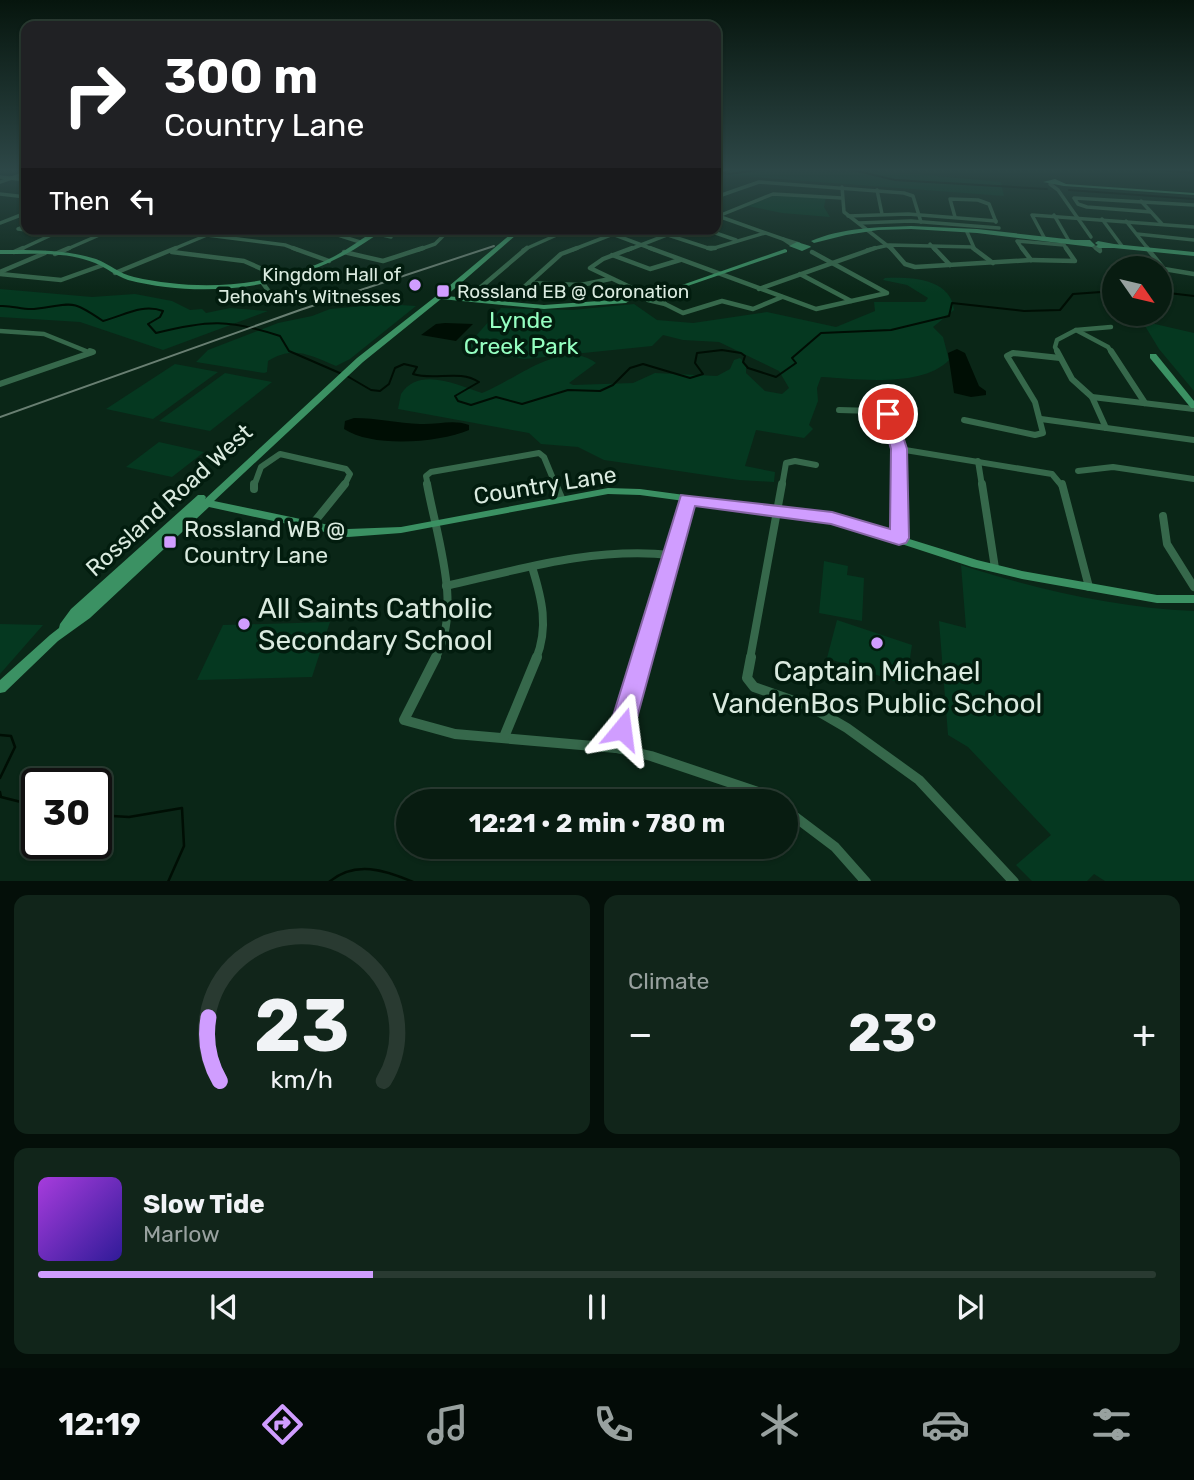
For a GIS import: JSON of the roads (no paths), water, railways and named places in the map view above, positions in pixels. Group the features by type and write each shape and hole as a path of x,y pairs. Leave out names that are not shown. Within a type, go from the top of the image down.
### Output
{"street":[{"path":"844,210 889,245 905,264 1076,261 1064,245 1017,241 1031,260"},
{"path":"880,210 882,214"},
{"path":"917,210 921,222"},
{"path":"953,210 955,218"},
{"path":"991,210 1000,232"},
{"path":"1074,210 1094,242"},
{"path":"1127,210 1151,212 1162,224"},
{"path":"848,216 918,214 996,221"},
{"path":"0,223 21,215"},
{"path":"1045,239 1031,215 1194,227"},
{"path":"1054,215 1072,242"},
{"path":"615,235 816,309 887,293 810,250 721,218"},
{"path":"1102,219 1122,246"},
{"path":"1126,221 1164,269 1194,274"},
{"path":"859,223 921,222 1045,239 1194,254"},
{"path":"441,297 544,307 626,301 718,274 796,246 868,230 901,228 1000,232"},
{"path":"967,232 973,247 993,264"},
{"path":"671,235 708,249 765,233"},
{"path":"1137,234 1194,240"},
{"path":"14,252 51,235"},
{"path":"55,254 99,235"},
{"path":"115,273 207,235 285,245 330,261"},
{"path":"338,235 360,242"},
{"path":"0,252 55,254 103,265 115,273 137,280 196,288 262,282 280,277 330,261 371,235"},
{"path":"382,235 391,237"},
{"path":"344,252 383,261 435,244 444,235"},
{"name":"Rossland Road West","path":"0,688 54,638 86,615 203,500 350,369 441,297 512,235"},
{"path":"556,235 520,251 474,290 479,296 512,298 561,254 609,235"},
{"path":"665,235 612,256 589,269 682,313 722,301 753,309 782,297"},
{"path":"721,235 738,241"},
{"path":"810,250 814,241"},
{"path":"760,289 831,262 889,245 930,243 973,247"},
{"path":"930,243 950,265"},
{"path":"171,252 244,261 280,277"},
{"path":"0,273 45,253"},
{"path":"612,256 650,269 681,260"},
{"path":"0,273 61,280 103,265"},
{"path":"312,267 327,275"},
{"path":"800,274 852,301"},
{"path":"529,284 582,285 610,279"},
{"path":"262,282 270,293"},
{"path":"632,288 646,295 659,297 666,305"},
{"path":"659,297 668,290"},
{"path":"1106,428 1092,397 1072,379 1055,347 1057,340 1076,330 1111,327"},
{"path":"1076,330 1108,347 1145,403"},
{"path":"0,331 44,334 93,352 0,384"},
{"path":"964,420 1035,435 1043,433 1034,396 1017,378 1008,355 1060,358"},
{"path":"1153,356 1194,407"},
{"path":"1092,397 1194,407"},
{"path":"839,410 909,412"},
{"path":"888,411 899,449 899,538"},
{"path":"1041,419 1194,440"},
{"path":"899,449 1052,474 1061,482 1089,587"},
{"path":"561,498 544,457 539,453 431,471 426,476 450,610 443,645 404,715 404,720 455,734 616,748 651,756 749,789"},
{"path":"254,489 258,470 272,457 280,454 346,469 350,474 348,481 312,524"},
{"path":"816,465 795,461 786,463 747,678 754,687 811,707 847,728 919,780 1011,880"},
{"path":"978,461 995,568"},
{"path":"1078,471 1112,467 1194,480"},
{"name":"Country Lane","path":"203,500 354,531 401,530 561,498 608,491 640,492 832,518 995,568 1157,599 1194,599"},
{"path":"616,748 671,555 683,524 687,499"},
{"path":"1163,516 1167,544 1194,586"},
{"path":"446,586 606,551 646,551 671,555"},
{"path":"504,737 544,640 543,603 532,567"},
{"path":"798,819 835,847 866,881"}],"waterway":[{"path":"347,376 371,390 380,391 389,384 395,368 404,364 417,367 413,374 421,376 463,376 479,382 455,396 458,401 471,405 496,397 522,404 568,390 600,391 613,385 630,368 643,364 690,378 703,374 695,363 697,353 722,350 741,353 745,356 743,362 748,368 776,377 796,363 792,358 821,333 891,330 949,316 952,303 1024,311 1060,310 1073,294 1102,292"},
{"path":"1172,293 1194,296"},
{"path":"0,306 30,309 70,304 83,308 103,321 140,309 155,309 163,311 160,317 148,324 156,333 204,324 232,324 280,336 289,351 342,374"},
{"path":"0,735 11,736 15,747 0,778"},
{"path":"0,792 1,797 21,802"},
{"path":"112,816 129,817 182,808 184,846 168,881"},
{"path":"330,881 339,875 360,869 381,871 410,881"}],"railway":[{"path":"0,417 300,310 494,246"}],"place":[{"name":"Kingdom Hall of Jehovah's Witnesses","path":"415,285"},
{"name":"Rossland EB @ Coronation","path":"443,291"},
{"name":"Rossland WB @ Country Lane","path":"170,542"},
{"name":"All Saints Catholic Secondary School","path":"244,624"},
{"name":"Captain Michael VandenBos Public School","path":"877,643"}],"park label":[{"name":"Lynde Creek Park","path":"521,333"}]}
